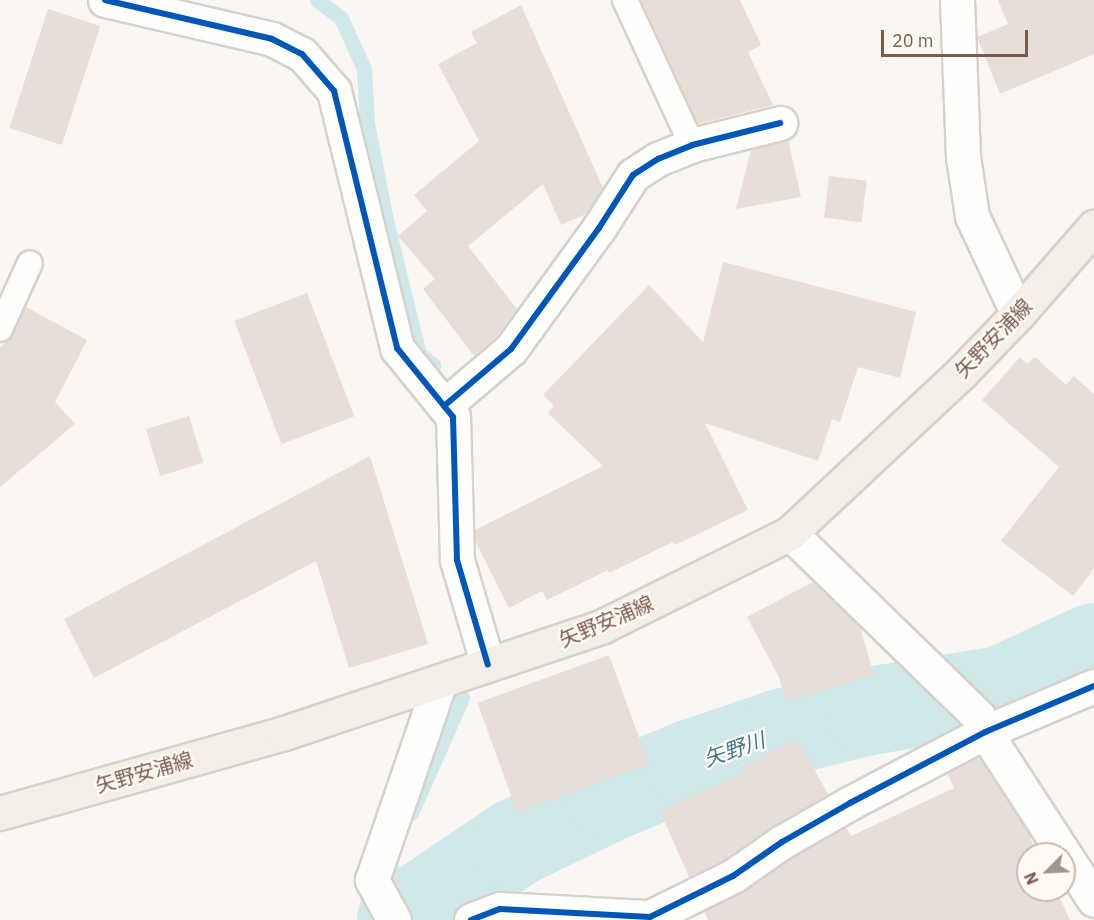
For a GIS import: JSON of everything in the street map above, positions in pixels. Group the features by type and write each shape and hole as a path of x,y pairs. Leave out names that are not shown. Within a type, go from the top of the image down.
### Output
{"main road":[{"name":"矢野安浦線","path":"0,813 284,733 603,626 790,533 960,374 1018,314 1094,227"}],"street":[{"path":"105,0 272,39 302,54 334,91 396,348 453,417 457,560 488,665"},
{"path":"957,0 963,157 972,216 1018,314"},
{"path":"444,406 511,349 599,228 633,175 658,159 692,145 780,123"},
{"path":"790,533 940,678 981,724 1094,900"},
{"path":"388,909 372,880 440,681"},
{"path":"471,920 500,909 629,918 650,917 733,876 782,842 981,724 1094,686"}],"lane":[{"path":"625,0 692,145"},
{"path":"0,329 30,263"}],"building":[{"path":"641,0 740,0 761,45 748,52 773,105 698,124"},
{"path":"998,0 1094,0 1094,54 1000,94 977,37 1008,24"},
{"path":"521,5 603,188 586,214 561,225 543,184 468,246 517,309 497,336 474,356 423,289 435,279 398,236 427,211 414,195 479,141 438,64 477,43 471,32"},
{"path":"48,9 100,26 62,145 9,128"},
{"path":"788,139 801,197 736,209 751,150"},
{"path":"829,176 867,181 862,222 824,218"},
{"path":"723,262 916,312 900,378 858,367 840,422 832,419 818,461 705,423 748,510 675,545 673,542 609,573 608,570 547,600 542,591 509,608 475,540 475,530 603,466 548,413 554,406 543,395 649,285 703,342"},
{"path":"307,293 354,416 281,444 234,321"},
{"path":"26,307 87,340 55,402 75,424 0,487 0,348 13,335"},
{"path":"1020,357 1027,364 1035,357 1066,385 1074,376 1094,394 1094,569 1073,596 1001,541 1059,467 982,400"},
{"path":"189,416 203,463 160,476 146,429"},
{"path":"370,456 428,644 349,668 316,561 94,678 64,619"},
{"path":"813,582 860,627 874,675 786,701 779,677 747,617"},
{"path":"609,655 649,764 517,812 477,703"},
{"path":"797,738 828,794 773,826 723,860 689,877 660,811 745,773 742,767"},
{"path":"979,758 1032,842 1016,842 1016,902 1062,902 1070,920 708,920 704,911 744,891 792,858 846,827 851,836 954,788 947,773"}],"waterway":[{"path":"317,0 341,18 364,69 367,123 385,216 419,354 433,365"},
{"name":"矢野川","path":"401,920 515,843 608,798 690,764 784,732 869,711 1001,690 1094,647"},
{"path":"411,813 462,698"},
{"path":"392,854 389,862 409,912"}],"cycle path":[{"path":"105,0 272,39 302,54 334,91 397,348 453,417 457,560 488,665"},
{"path":"444,406 511,349 599,228 633,175 658,159 692,145 780,123"},
{"path":"471,920 500,909 650,917 733,876 782,842 850,803 985,732 1094,686"}]}
